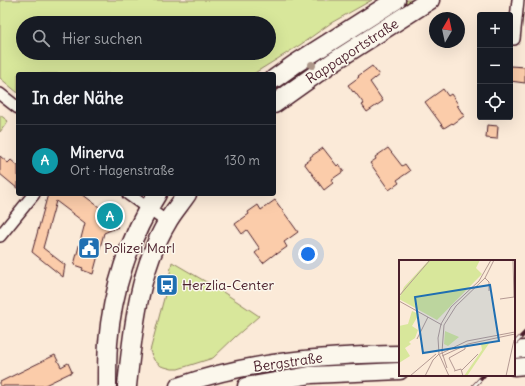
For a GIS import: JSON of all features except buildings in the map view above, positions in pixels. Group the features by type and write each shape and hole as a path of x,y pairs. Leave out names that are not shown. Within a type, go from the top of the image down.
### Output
{"main road":[{"name":"Rappaportstraße","path":"276,78 396,0"},
{"name":"Rappaportstraße","path":"276,103 333,62 430,0"},
{"path":"127,386 134,322 146,273 154,249 167,222 186,196"},
{"path":"107,386 108,343 114,301 120,276 135,234 152,201"},
{"path":"515,350 525,349"},
{"name":"Bergstraße","path":"178,386 231,371 310,357 399,354"},
{"path":"515,367 525,366"},
{"name":"Bergstraße","path":"246,386 311,375 399,371"}],"street":[{"path":"514,39 518,0"},
{"path":"0,94 16,106"},
{"path":"0,236 32,196"},
{"path":"135,196 152,201 167,222"}],"green space":[{"path":"0,0 372,0 331,23 276,60 276,16 16,16 16,60 276,60 256,72 16,72 16,91 0,78"},
{"path":"407,0 417,0 276,95 276,85"},
{"path":"0,115 8,121 0,132"},
{"path":"172,262 220,290 259,316 213,358 178,369 161,366 154,360 150,351 167,287 170,287 172,279 169,278"}],"railway":[{"path":"515,343 525,333"},
{"path":"474,386 483,376"}],"place":[{"name":"Minerva","path":"110,216"},
{"name":"Polizei Marl","path":"89,248"},
{"name":"Herzlia-Center","path":"167,285"}]}
